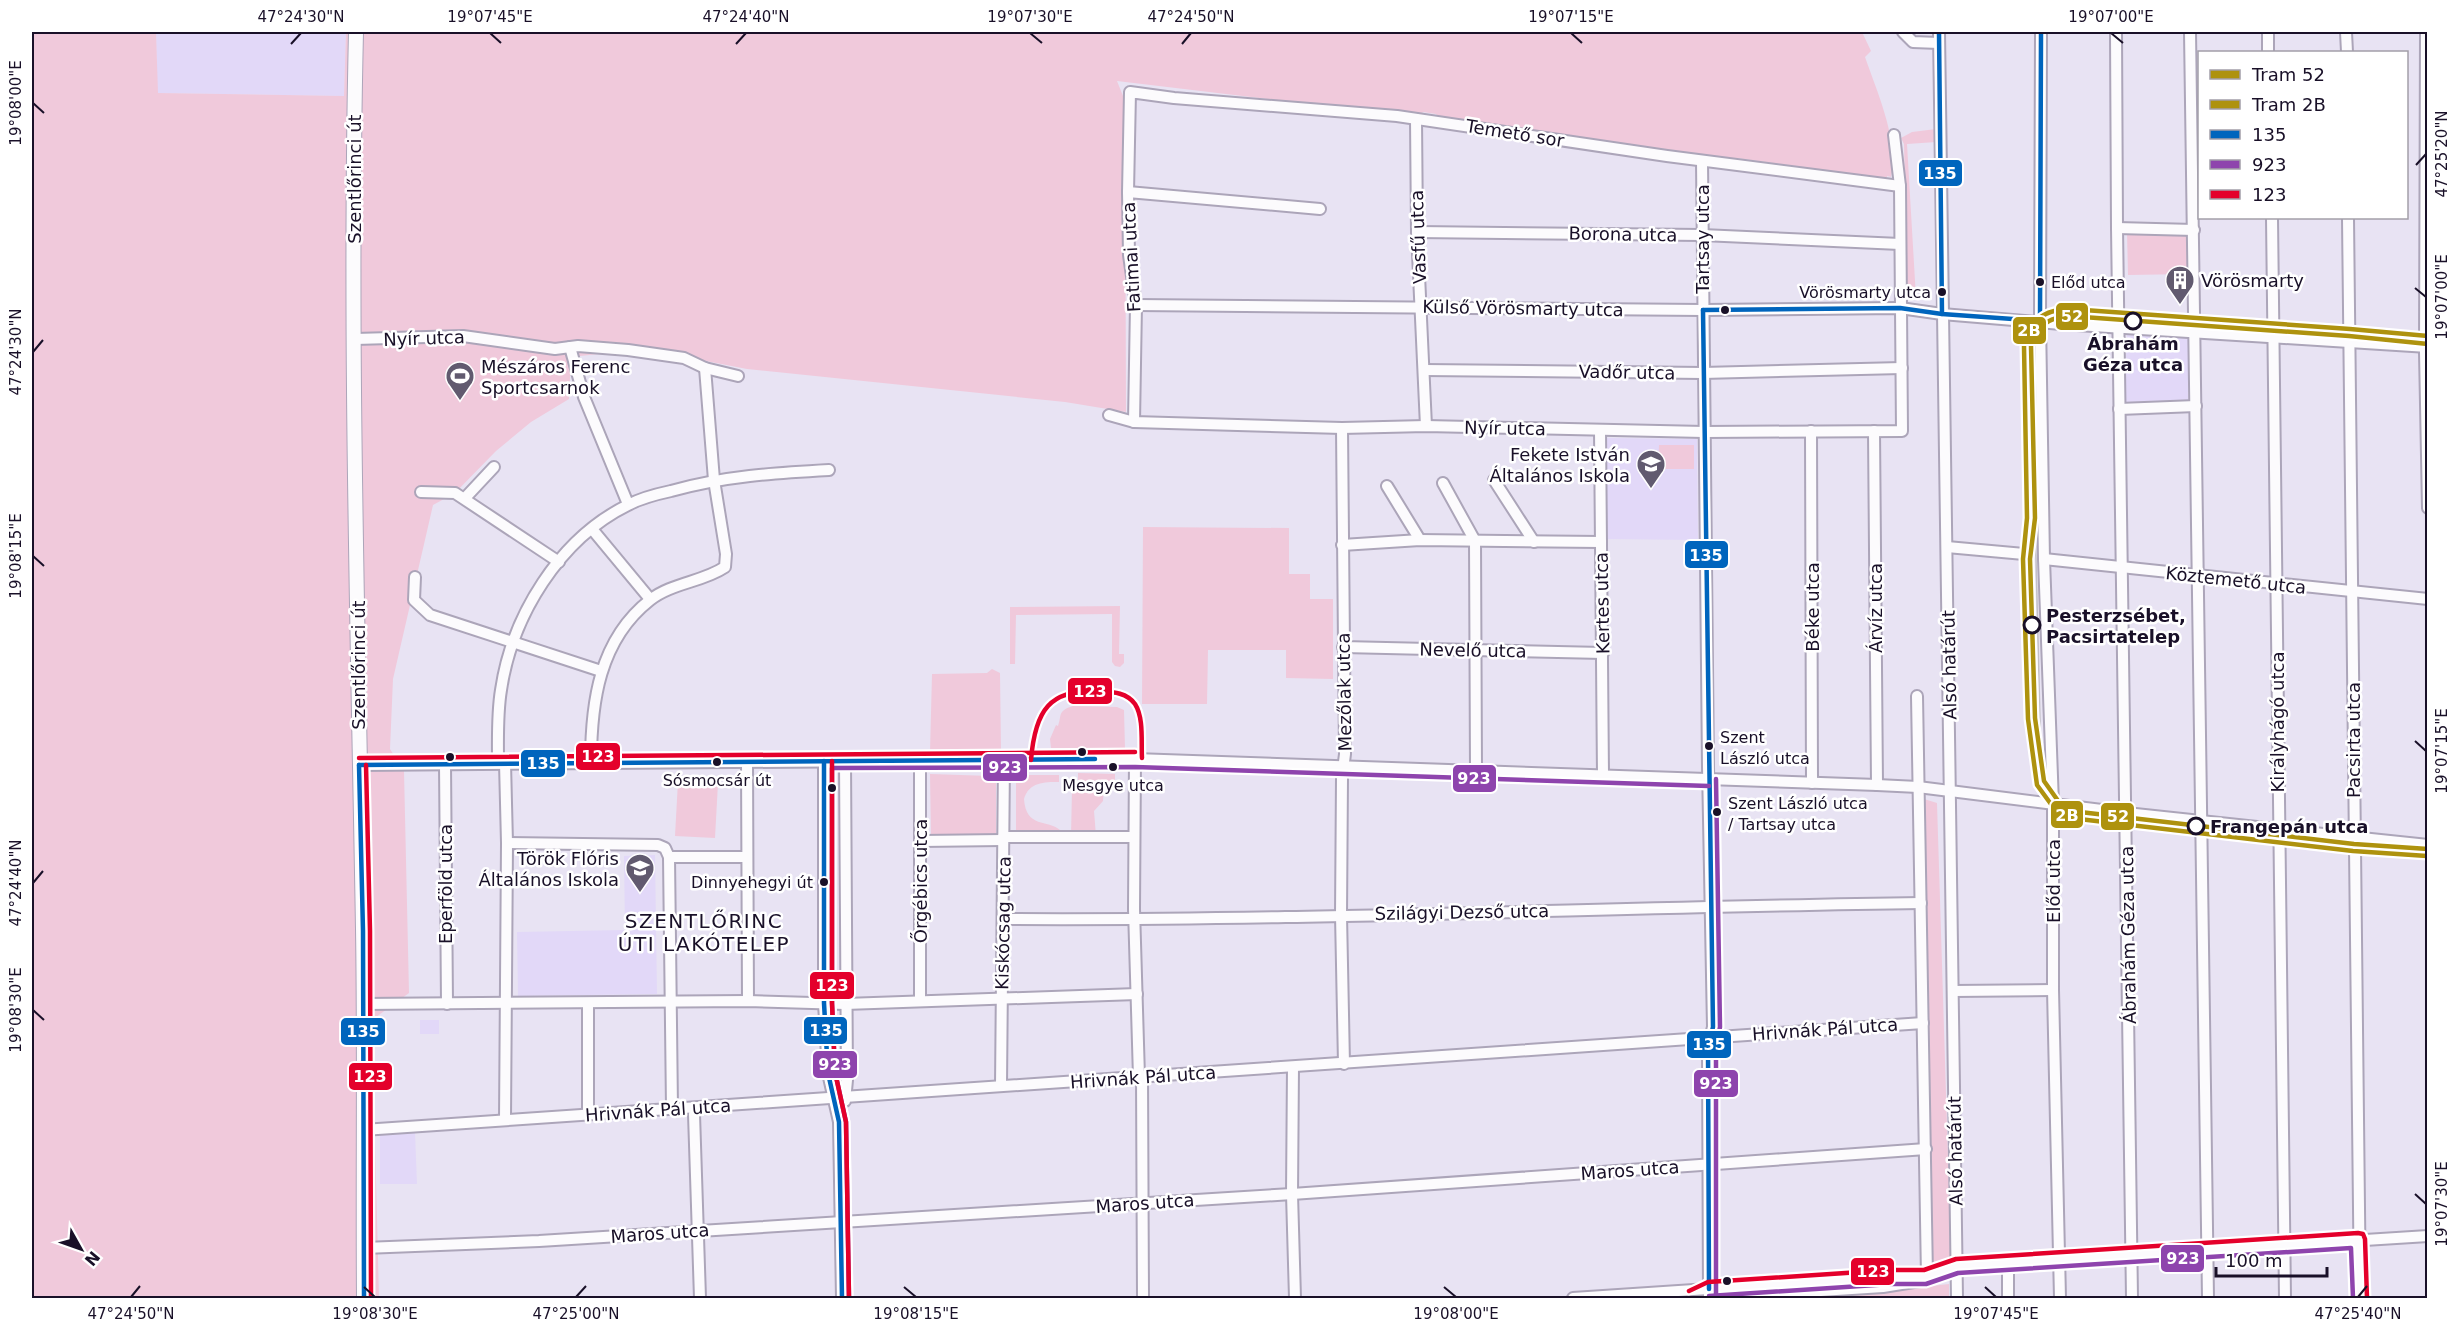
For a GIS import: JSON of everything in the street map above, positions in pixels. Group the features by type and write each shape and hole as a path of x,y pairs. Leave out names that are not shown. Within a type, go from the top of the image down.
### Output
{"main road":[{"name":"Szentlőrinci út","path":"356,32 353,208 363,1004 364,1299"}],"street":[{"path":"1903,32 1913,42 1940,44"},
{"name":"Alsó határút","path":"1939,32 1957,1299"},
{"name":"Előd utca","path":"2042,32 2040,321 2044,559 2053,804 2053,990 2060,1299"},
{"name":"Ábrahám Géza utca","path":"2116,32 2132,1299"},
{"path":"2190,32 2208,1299"},
{"path":"2268,32 2268,51"},
{"path":"2346,32 2347,51"},
{"path":"2426,32 2427,508"},
{"name":"Temető sor","path":"1130,92 1174,98 1416,119 1702,161 1900,186"},
{"name":"Fatimai utca","path":"1130,92 1129,255 1136,305 1134,422"},
{"name":"Vasfű utca","path":"1416,119 1417,232 1426,426"},
{"path":"1894,135 1900,186 1900,244 1905,309 1902,368"},
{"name":"Tartsay utca","path":"1702,161 1713,1027 1708,1047 1711,1295"},
{"path":"1128,192 1320,209"},
{"name":"Királyhágó utca","path":"2272,219 2285,1299"},
{"name":"Pacsirta utca","path":"2348,219 2360,1299"},
{"path":"2117,228 2194,230"},
{"name":"Borona utca","path":"1417,232 1702,235 1900,244"},
{"name":"Külső Vörösmarty utca","path":"1136,305 1703,310 1905,309"},
{"path":"1905,309 1942,314 2119,327 2426,347"},
{"name":"Nyír utca","path":"356,339 463,336 555,349 570,347 628,350 684,358 705,368 738,376"},
{"path":"570,347 584,397 628,504"},
{"path":"591,762 591,731 601,671 609,651 631,620 650,599 725,567 726,554 714,480 705,368"},
{"name":"Nyír utca","path":"1109,416 1134,422 1342,428 1426,426 1704,432 1902,431 1902,368"},
{"name":"Vadőr utca","path":"1424,370 1703,373 1902,368"},
{"path":"2119,409 2196,406"},
{"name":"Mezőlak utca","path":"1342,428 1345,754 1341,915 1344,1064"},
{"name":"Kertes utca","path":"1600,430 1603,775"},
{"name":"Béke utca","path":"1811,431 1812,783"},
{"name":"Árvíz utca","path":"1874,431 1877,785"},
{"path":"465,498 494,467"},
{"path":"505,1120 507,843 498,710 513,641 524,615 536,593 574,544 628,504 714,480 750,475 829,470"},
{"path":"1494,480 1534,542"},
{"path":"1443,483 1475,541 1476,771"},
{"path":"1387,486 1420,540"},
{"path":"421,492 446,491 465,498 559,562"},
{"path":"592,529 650,599"},
{"path":"1342,545 1420,540 1601,542"},
{"path":"1947,547 2024,554"},
{"name":"Köztemető utca","path":"2044,559 2199,577 2427,599"},
{"path":"415,577 414,600 430,615 601,671"},
{"name":"Nevelő utca","path":"1343,647 1603,653"},
{"name":"Alsó határút","path":"1917,696 1926,1149 1926,1277"},
{"path":"359,765 1135,759 1877,785 2427,845"},
{"path":"1135,759 1135,918 1143,1203 1143,1299"},
{"name":"Őrgébics utca","path":"920,760 920,1001"},
{"name":"Kiskócsag utca","path":"1001,1086 1004,760"},
{"path":"824,761 824,1003 828,1073 839,1122 842,1299"},
{"path":"839,1122 846,1097 845,761"},
{"path":"747,762 748,1001"},
{"name":"Eperföld utca","path":"445,764 447,1004"},
{"path":"921,841 1134,837"},
{"path":"507,843 658,845 665,848 669,857 672,1108"},
{"path":"669,857 746,857"},
{"name":"Szilágyi Dezső utca","path":"1003,919 1341,915 1921,903"},
{"path":"1953,991 2053,990"},
{"path":"363,1004 748,1001 845,1004 1137,994"},
{"path":"588,1003 588,1115"},
{"name":"Hrivnák Pál utca","path":"363,1130 1923,1023"},
{"path":"1293,1067 1292,1194 1295,1299"},
{"path":"694,1114 700,1299"},
{"name":"Maros utca","path":"364,1248 539,1241 1292,1194 1926,1149"},
{"path":"1573,1299 1711,1295 1919,1282 1926,1277 1956,1266 2427,1236"},
{"path":"2008,1262 2008,1299"},
{"path":"1698,1299 1711,1295"}],"shaded area":[{"path":"32,32 156,32 158,93 344,96 346,32 1862,32 1871,51 1865,57 1890,133 1893,163 1891,177 1887,176 1887,179 1736,158 1735,164 1440,120 1436,114 1423,112 1419,117 1117,81 1125,101 1126,412 1065,402 747,369 644,349 571,357 569,399 531,422 496,451 455,493 433,505 393,679 390,749 404,771 409,993 372,1020 379,1298 32,1298"},
{"path":"156,32 346,32 344,96 157,93"},
{"path":"1936,129 1936,142 1907,144 1916,298 1907,298 1903,233 1906,225 1904,144 1901,138 1912,132"},
{"path":"2189,231 2189,274 2128,275 2127,232"},
{"path":"2127,335 2188,338 2188,403 2124,406"},
{"name":"Fekete István Általános Iskola","path":"1606,438 1697,439 1698,540 1604,539"},
{"path":"1659,445 1694,445 1694,469 1658,469"},
{"path":"1143,527 1289,528 1289,574 1310,574 1310,599 1333,599 1333,679 1286,678 1286,650 1208,650 1207,704 1142,704"},
{"path":"1120,606 1119,654 1124,654 1124,663 1120,667 1115,666 1112,662 1112,614 1016,615 1015,664 1010,664 1010,607"},
{"path":"992,669 1000,673 1001,751 930,752 932,674 987,673"},
{"path":"1073,706 1117,707 1124,710 1125,749 1051,748 1050,739 1056,725 1058,726 1061,714"},
{"path":"1078,773 1115,774 1115,785 1104,786 1103,801 1094,811 1096,836 1071,836 1072,789 1078,784"},
{"path":"930,774 991,776 996,780 996,836 931,837"},
{"path":"1016,775 1059,775 1059,782 1033,786 1024,799 1029,815 1038,822 1060,830 1060,836 1016,836"},
{"path":"678,781 718,783 715,838 675,836"},
{"path":"1924,799 1937,803 1951,1255 1949,1260 1931,1262"},
{"name":"Török Flóris Általános Iskola","path":"655,855 657,994 518,996 517,932 625,930 624,856"},
{"path":"420,1020 439,1020 439,1034 420,1034"},
{"path":"415,1132 417,1184 380,1184 380,1135"},
{"path":"1949,1284 1949,1298 1821,1298"}],"tram line":[{"name":"2B","path":"2427,856 2353,851 2079,819 2056,811 2037,785 2028,719 2023,559 2027,518 2024,346 2034,323 2046,314 2070,309 2428,336"},
{"name":"52","path":"2428,344 2349,336 2069,316 2055,318 2040,328 2031,346 2035,518 2030,559 2035,718 2044,781 2061,805 2080,812 2354,844 2428,849"},
{"path":"2035,518 2041,761"}],"transit line":[{"name":"135","path":"1939,32 1942,314"},
{"name":"135","path":"1703,310 1900,308 1942,314 2040,321 2041,32"},
{"name":"135","path":"1703,310 1713,1027 1708,1047 1709,1289"},
{"name":"123","path":"1031,760 1036,728 1048,706 1057,699 1083,691 1115,693 1132,700 1140,716 1142,758"},
{"name":"123","path":"359,758 1135,752"},
{"name":"135","path":"359,765 1095,759"},
{"name":"135","path":"824,761 824,1003 828,1073 839,1122 842,1298"},
{"name":"123","path":"832,761 832,1003 835,1072 846,1122 849,1298"},
{"name":"135","path":"359,765 363,931 364,1298"},
{"name":"123","path":"366,765 370,931 371,1298"},
{"name":"923","path":"849,1298 846,1122 835,1072 832,1003 832,768 1135,767 1709,786"},
{"name":"923","path":"1716,779 1720,1027 1716,1048 1716,1298"},
{"name":"123","path":"1689,1291 1708,1282 1891,1270 1924,1270 1956,1259 2358,1233 2363,1234 2365,1239 2367,1298"},
{"name":"923","path":"1709,1296 1891,1284 1926,1284 1958,1273 2351,1248 2353,1298"}],"place":[{"name":"Előd utca","path":"2040,282"},
{"name":"Vörösmarty utca","path":"1942,292"},
{"name":"Vörösmarty","path":"2180,306"},
{"name":"Ábrahám Géza utca","path":"2133,321"},
{"name":"Mészáros Ferenc Sportcsarnok","path":"460,402"},
{"name":"Fekete István Általános Iskola","path":"1651,490"},
{"name":"Pesterzsébet, Pacsirtatelep","path":"2032,625"},
{"name":"Szent László utca","path":"1709,746"},
{"name":"Sósmocsár út","path":"717,762"},
{"name":"Mesgye utca","path":"1113,767"},
{"name":"Szent László utca / Tartsay utca","path":"1717,812"},
{"name":"Frangepán utca","path":"2196,826"},
{"name":"Dinnyehegyi út","path":"824,882"},
{"name":"Török Flóris Általános Iskola","path":"640,894"}],"district":[{"name":"SZENTLŐRINC ÚTI LAKÓTELEP","path":"704,932"}]}
